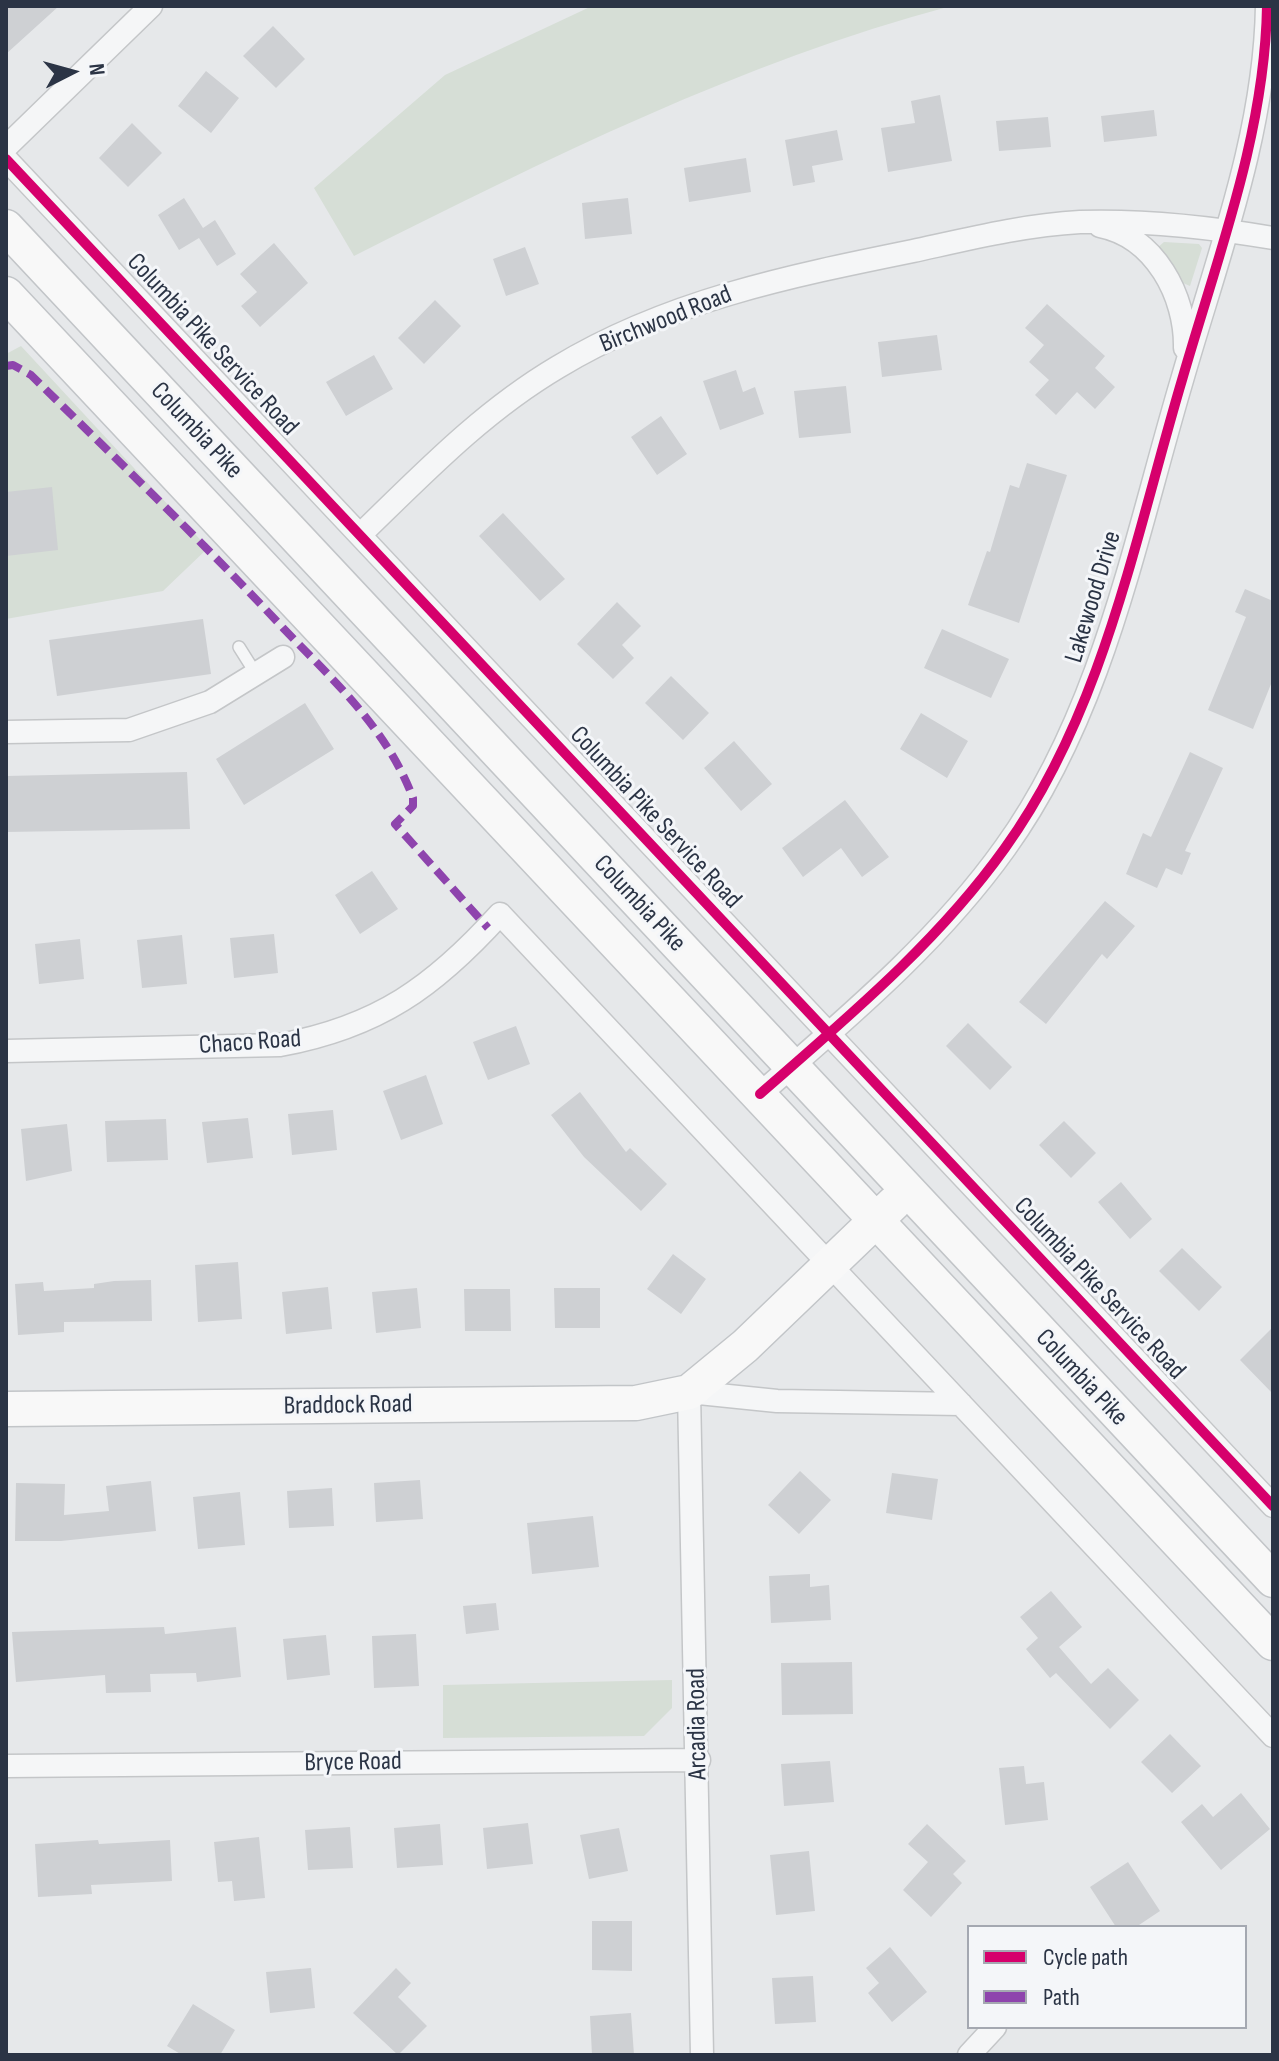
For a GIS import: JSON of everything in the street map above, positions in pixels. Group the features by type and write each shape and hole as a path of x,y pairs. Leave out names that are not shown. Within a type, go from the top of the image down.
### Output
{"main road":[{"name":"Columbia Pike","path":"6,227 1273,1580"},
{"name":"Columbia Pike","path":"6,294 1273,1643"},
{"name":"Braddock Road","path":"6,1409 636,1403 689,1392 745,1346 907,1191"}],"street":[{"path":"6,147 151,6"},
{"name":"Lakewood Drive","path":"760,1094 925,943 966,899 1007,847 1052,774 1076,723 1107,637 1226,230 1259,100 1267,6"},
{"name":"Columbia Pike Service Road","path":"6,159 1273,1506"},
{"name":"Birchwood Road","path":"1079,222 1107,228 1134,239 1156,261 1174,289 1185,331 1181,382"},
{"name":"Birchwood Road","path":"360,535 465,434 511,397 560,366 630,330 735,291 1027,227 1079,222 1140,222 1273,238"},
{"path":"6,732 129,730 210,702 283,657"},
{"name":"Chaco Road","path":"6,1051 280,1045 321,1037 364,1022 406,1000 464,955 500,914 830,1265"},
{"path":"830,1265 1273,1736"},
{"name":"Braddock Road","path":"689,1392 777,1401 961,1404"},
{"name":"Arcadia Road","path":"689,1392 699,1760 702,2055"},
{"name":"Bryce Road","path":"6,1766 699,1760"},
{"path":"969,2055 993,2029"}],"lane":[{"path":"239,647 256,674"}],"shaded area":[{"path":"592,6 951,6 796,55 721,84 572,149 354,256 314,188 445,75"},
{"path":"1164,242 1199,244 1202,248 1190,286 1183,283 1157,248"},
{"path":"21,346 208,548 163,591 6,619 6,354"},
{"path":"672,1680 672,1708 644,1736 443,1738 443,1685"}],"building":[{"path":"6,6 59,6 6,54"},
{"path":"273,26 305,59 276,88 243,56"},
{"path":"206,71 239,98 211,133 178,106"},
{"path":"940,95 952,161 888,172 881,128 915,123 911,101"},
{"path":"1154,110 1157,136 1104,142 1101,116"},
{"path":"1048,117 1051,147 999,151 996,121"},
{"path":"132,123 162,153 128,187 99,158"},
{"path":"837,130 843,160 812,166 815,182 793,186 785,140"},
{"path":"746,158 751,192 689,202 684,168"},
{"path":"184,198 203,228 215,220 236,254 217,266 199,238 179,250 158,215"},
{"path":"628,198 632,234 585,239 582,203"},
{"path":"274,243 308,283 260,327 241,306 257,292 240,274"},
{"path":"525,247 539,284 506,296 493,259"},
{"path":"435,300 461,326 424,364 398,338"},
{"path":"1047,304 1105,356 1095,368 1115,387 1095,409 1077,392 1056,415 1035,395 1049,380 1029,362 1044,345 1025,328"},
{"path":"937,335 942,370 882,377 878,342"},
{"path":"374,355 393,389 346,416 326,382"},
{"path":"736,370 743,392 755,387 764,414 720,430 703,381"},
{"path":"846,386 851,433 799,438 794,391"},
{"path":"661,416 687,454 657,475 631,437"},
{"path":"1027,463 1067,475 1019,623 968,605 987,551 990,552 1010,485 1019,488"},
{"path":"52,487 58,550 6,556 6,492"},
{"path":"503,513 565,579 540,601 479,536"},
{"path":"1245,589 1273,601 1273,679 1253,729 1208,710 1246,617 1235,612"},
{"path":"617,602 641,626 622,645 634,658 613,679 577,644"},
{"path":"203,619 211,674 57,696 49,640"},
{"path":"942,629 1009,659 991,698 924,668"},
{"path":"671,676 709,713 683,740 645,703"},
{"path":"305,703 334,749 244,805 216,759"},
{"path":"921,713 968,741 947,778 900,749"},
{"path":"734,741 772,784 741,811 704,768"},
{"path":"1190,752 1223,768 1185,851 1191,853 1182,875 1166,868 1157,888 1126,874 1143,833 1151,837"},
{"path":"187,772 190,829 6,832 6,776"},
{"path":"845,800 889,857 862,877 841,848 803,877 782,848"},
{"path":"372,871 398,909 360,934 335,895"},
{"path":"1105,901 1135,926 1107,959 1102,954 1046,1024 1019,1002"},
{"path":"274,934 278,973 234,978 230,938"},
{"path":"182,935 187,984 142,988 137,940"},
{"path":"80,939 84,979 39,984 35,944"},
{"path":"968,1023 1012,1067 990,1090 946,1046"},
{"path":"516,1026 530,1064 488,1080 473,1042"},
{"path":"426,1075 443,1124 401,1140 383,1091"},
{"path":"580,1092 626,1152 630,1148 667,1184 641,1211 584,1157 551,1115"},
{"path":"333,1110 337,1150 292,1155 288,1114"},
{"path":"248,1118 253,1158 207,1163 202,1122"},
{"path":"166,1119 168,1160 107,1162 105,1121"},
{"path":"1064,1121 1096,1153 1071,1178 1039,1145"},
{"path":"67,1124 72,1171 26,1181 21,1129"},
{"path":"1121,1182 1152,1219 1130,1239 1098,1202"},
{"path":"1182,1248 1222,1287 1199,1311 1159,1271"},
{"path":"673,1254 706,1279 681,1314 647,1289"},
{"path":"238,1262 242,1319 198,1322 195,1265"},
{"path":"151,1280 152,1321 64,1322 64,1332 18,1335 15,1284 43,1282 44,1291 94,1288 94,1284 114,1281"},
{"path":"328,1287 332,1329 286,1334 282,1292"},
{"path":"417,1288 421,1328 376,1333 372,1292"},
{"path":"554,1288 600,1288 600,1328 555,1328"},
{"path":"464,1289 510,1289 511,1331 465,1331"},
{"path":"1273,1327 1273,1394 1240,1360"},
{"path":"800,1471 831,1500 799,1534 768,1505"},
{"path":"892,1473 938,1479 932,1520 886,1513"},
{"path":"420,1480 423,1519 376,1522 374,1483"},
{"path":"151,1481 156,1531 61,1541 15,1541 16,1483 65,1484 64,1515 109,1511 106,1486"},
{"path":"332,1488 334,1526 289,1528 287,1491"},
{"path":"240,1492 245,1545 198,1549 193,1497"},
{"path":"593,1516 599,1567 532,1574 527,1523"},
{"path":"810,1574 810,1587 829,1585 831,1620 771,1623 769,1576"},
{"path":"1051,1591 1082,1627 1059,1647 1091,1684 1108,1668 1139,1700 1110,1729 1056,1673 1050,1678 1026,1649 1038,1638 1020,1617"},
{"path":"496,1603 499,1630 466,1634 463,1606"},
{"path":"164,1627 165,1634 236,1627 241,1677 197,1682 196,1673 150,1674 151,1692 106,1693 105,1675 16,1682 12,1632"},
{"path":"416,1634 419,1686 374,1688 372,1636"},
{"path":"326,1635 330,1675 287,1680 283,1639"},
{"path":"852,1662 853,1714 782,1715 781,1663"},
{"path":"1170,1734 1201,1766 1172,1793 1141,1762"},
{"path":"830,1761 834,1802 784,1806 781,1764"},
{"path":"1024,1766 1026,1784 1044,1782 1048,1820 1005,1825 999,1768"},
{"path":"1241,1793 1270,1829 1221,1870 1181,1822 1202,1804 1213,1817"},
{"path":"528,1823 533,1864 487,1869 483,1828"},
{"path":"440,1824 443,1865 397,1868 394,1828"},
{"path":"927,1824 966,1861 953,1874 962,1883 931,1917 903,1890 928,1862 908,1844"},
{"path":"350,1827 353,1868 308,1870 305,1830"},
{"path":"619,1828 628,1871 589,1879 580,1835"},
{"path":"259,1837 265,1898 234,1901 232,1881 218,1882 214,1842"},
{"path":"98,1840 99,1844 170,1840 172,1881 91,1885 92,1894 38,1897 35,1844"},
{"path":"809,1851 815,1911 776,1915 770,1855"},
{"path":"1128,1862 1160,1911 1139,1925 1115,1925 1090,1887"},
{"path":"592,1921 632,1921 632,1971 592,1970"},
{"path":"890,1947 927,1992 892,2022 868,1993 879,1983 866,1968"},
{"path":"311,1968 315,2008 270,2013 266,1972"},
{"path":"396,1968 411,1983 398,1997 427,2026 398,2055 353,2013"},
{"path":"813,1976 816,2022 775,2024 772,1978"},
{"path":"193,2004 235,2030 220,2055 182,2055 167,2046"},
{"path":"631,2013 634,2055 592,2055 590,2016"}],"marked path":[{"path":"6,366 13,365 31,375 223,565 358,708 389,750 413,798 413,806 395,824 488,928"}],"cycle path":[{"path":"760,1094 890,978 951,915 1005,848 1039,795 1067,740 1113,622 1237,195 1258,101 1267,6"},
{"path":"6,159 1273,1506"}]}
